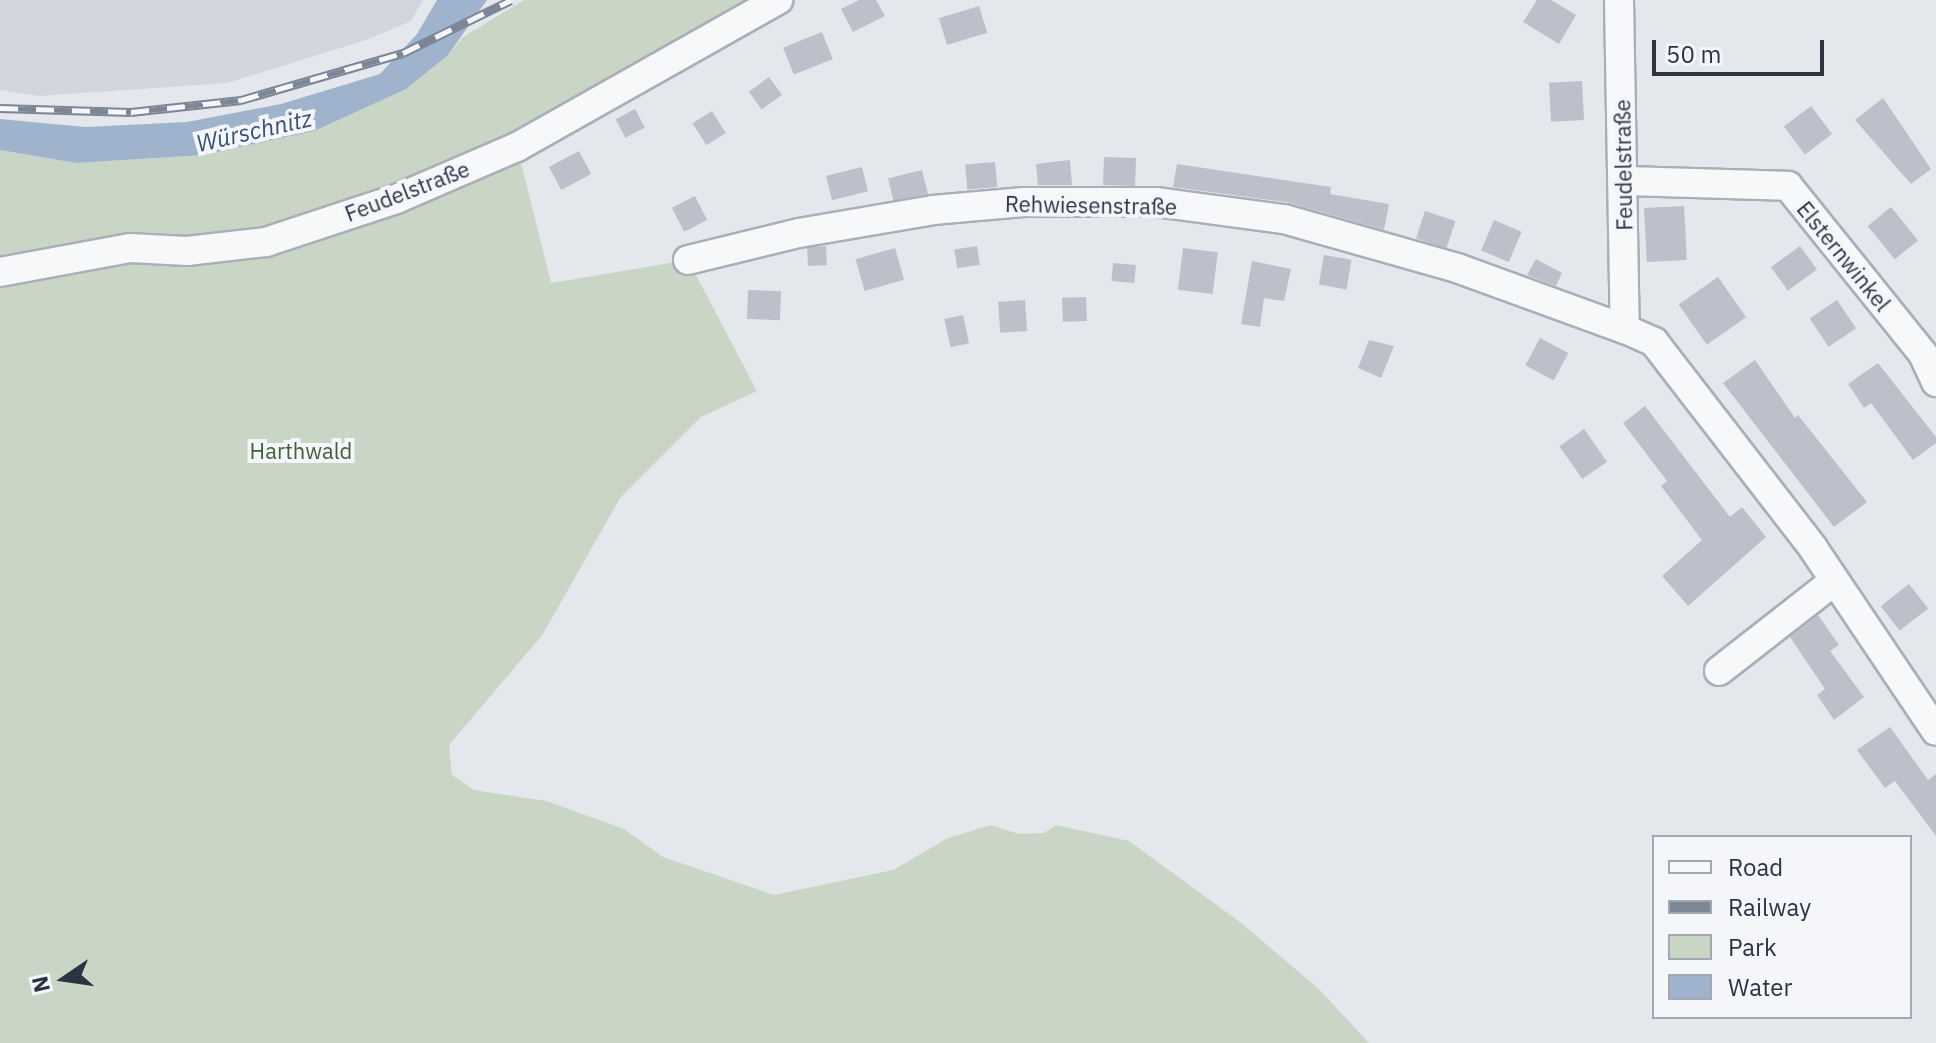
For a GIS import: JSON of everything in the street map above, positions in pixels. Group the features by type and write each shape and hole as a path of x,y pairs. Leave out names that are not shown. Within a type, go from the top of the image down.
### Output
{"street":[{"name":"Feudelstraße","path":"0,272 130,248 187,251 266,242 396,199 517,147 778,0"},
{"name":"Feudelstraße","path":"1619,0 1625,329"},
{"name":"Elsternwinkel","path":"1624,181 1788,186 1923,354 1936,382"},
{"name":"Rehwiesenstraße","path":"688,260 799,233 933,210 1024,202 1156,202 1284,219 1457,268 1625,329"},
{"path":"1625,329 1654,342 1834,581 1936,731"},
{"path":"1719,671 1834,581"}],"shaded area":[{"path":"0,0 423,0 411,21 366,40 227,83 39,96 0,90"}],"green space":[{"name":"Harthwald","path":"524,0 778,0 517,147 551,283 688,260 757,391 701,417 620,498 543,634 449,745 452,775 474,790 546,801 624,829 663,857 774,895 893,870 948,838 991,825 1019,834 1044,833 1056,825 1129,841 1240,922 1319,989 1369,1043 0,1043 0,150 76,163 203,155 448,55 463,37"}],"water":[{"name":"Würschnitz","path":"437,0 487,0 448,55 406,89 314,131 203,155 76,163 0,150 0,119 85,127 187,122 281,104 380,74 417,34"}],"building":[{"path":"859,0 876,0 885,16 853,32 841,9"},
{"path":"1537,0 1551,0 1576,15 1559,44 1523,22"},
{"path":"979,6 987,33 947,45 939,18"},
{"path":"822,32 833,59 794,75 783,48"},
{"path":"769,77 782,95 762,109 749,92"},
{"path":"1582,81 1584,120 1551,122 1549,83"},
{"path":"1883,98 1931,169 1911,184 1855,120"},
{"path":"1811,106 1832,134 1805,154 1784,126"},
{"path":"635,109 645,128 625,138 616,119"},
{"path":"712,111 726,133 706,145 692,123"},
{"path":"579,151 591,174 561,190 549,167"},
{"path":"1104,157 1136,158 1135,186 1103,185"},
{"path":"1070,160 1072,185 1038,185 1036,164"},
{"path":"995,162 997,187 967,190 965,165"},
{"path":"1177,164 1331,187 1330,194 1389,204 1384,230 1286,202 1173,187"},
{"path":"862,167 868,191 832,200 826,176"},
{"path":"922,170 928,194 894,203 888,178"},
{"path":"695,196 707,220 684,232 672,208"},
{"path":"1684,206 1687,260 1647,262 1644,208"},
{"path":"1891,207 1918,240 1895,259 1868,226"},
{"path":"1425,211 1455,221 1446,248 1416,239"},
{"path":"1494,220 1522,232 1509,262 1481,250"},
{"path":"826,246 827,265 808,266 807,247"},
{"path":"977,246 980,265 957,268 954,250"},
{"path":"1800,246 1817,269 1788,291 1771,267"},
{"path":"895,248 904,280 865,291 856,259"},
{"path":"1183,248 1218,252 1213,294 1178,290"},
{"path":"1324,255 1352,260 1346,289 1319,285"},
{"path":"1536,259 1562,273 1556,286 1527,275"},
{"path":"1252,261 1291,269 1284,301 1264,298 1260,327 1241,324"},
{"path":"1113,263 1136,265 1134,283 1111,281"},
{"path":"1718,277 1746,317 1707,345 1679,305"},
{"path":"748,290 781,291 780,320 747,319"},
{"path":"1086,297 1087,321 1063,322 1062,298"},
{"path":"1025,300 1027,331 1000,333 998,302"},
{"path":"1837,300 1856,328 1829,347 1810,318"},
{"path":"963,315 969,343 950,347 944,319"},
{"path":"1540,338 1568,353 1554,380 1525,365"},
{"path":"1369,340 1394,346 1381,378 1358,368"},
{"path":"1755,360 1795,418 1798,415 1867,502 1834,527 1723,383"},
{"path":"1878,363 1936,437 1936,443 1913,460 1871,403 1864,408 1848,384"},
{"path":"1645,406 1730,517 1742,507 1766,537 1688,606 1662,576 1702,540 1661,486 1667,481 1623,423"},
{"path":"1584,429 1607,462 1582,479 1559,446"},
{"path":"1909,584 1928,608 1900,631 1881,606"},
{"path":"1818,615 1839,645 1830,651 1864,697 1834,720 1817,695 1825,689 1790,637"},
{"path":"1890,727 1928,780 1936,774 1936,836 1895,781 1885,788 1857,750"}],"railway":[{"path":"0,108 131,112 241,100 403,53 511,0"}]}
